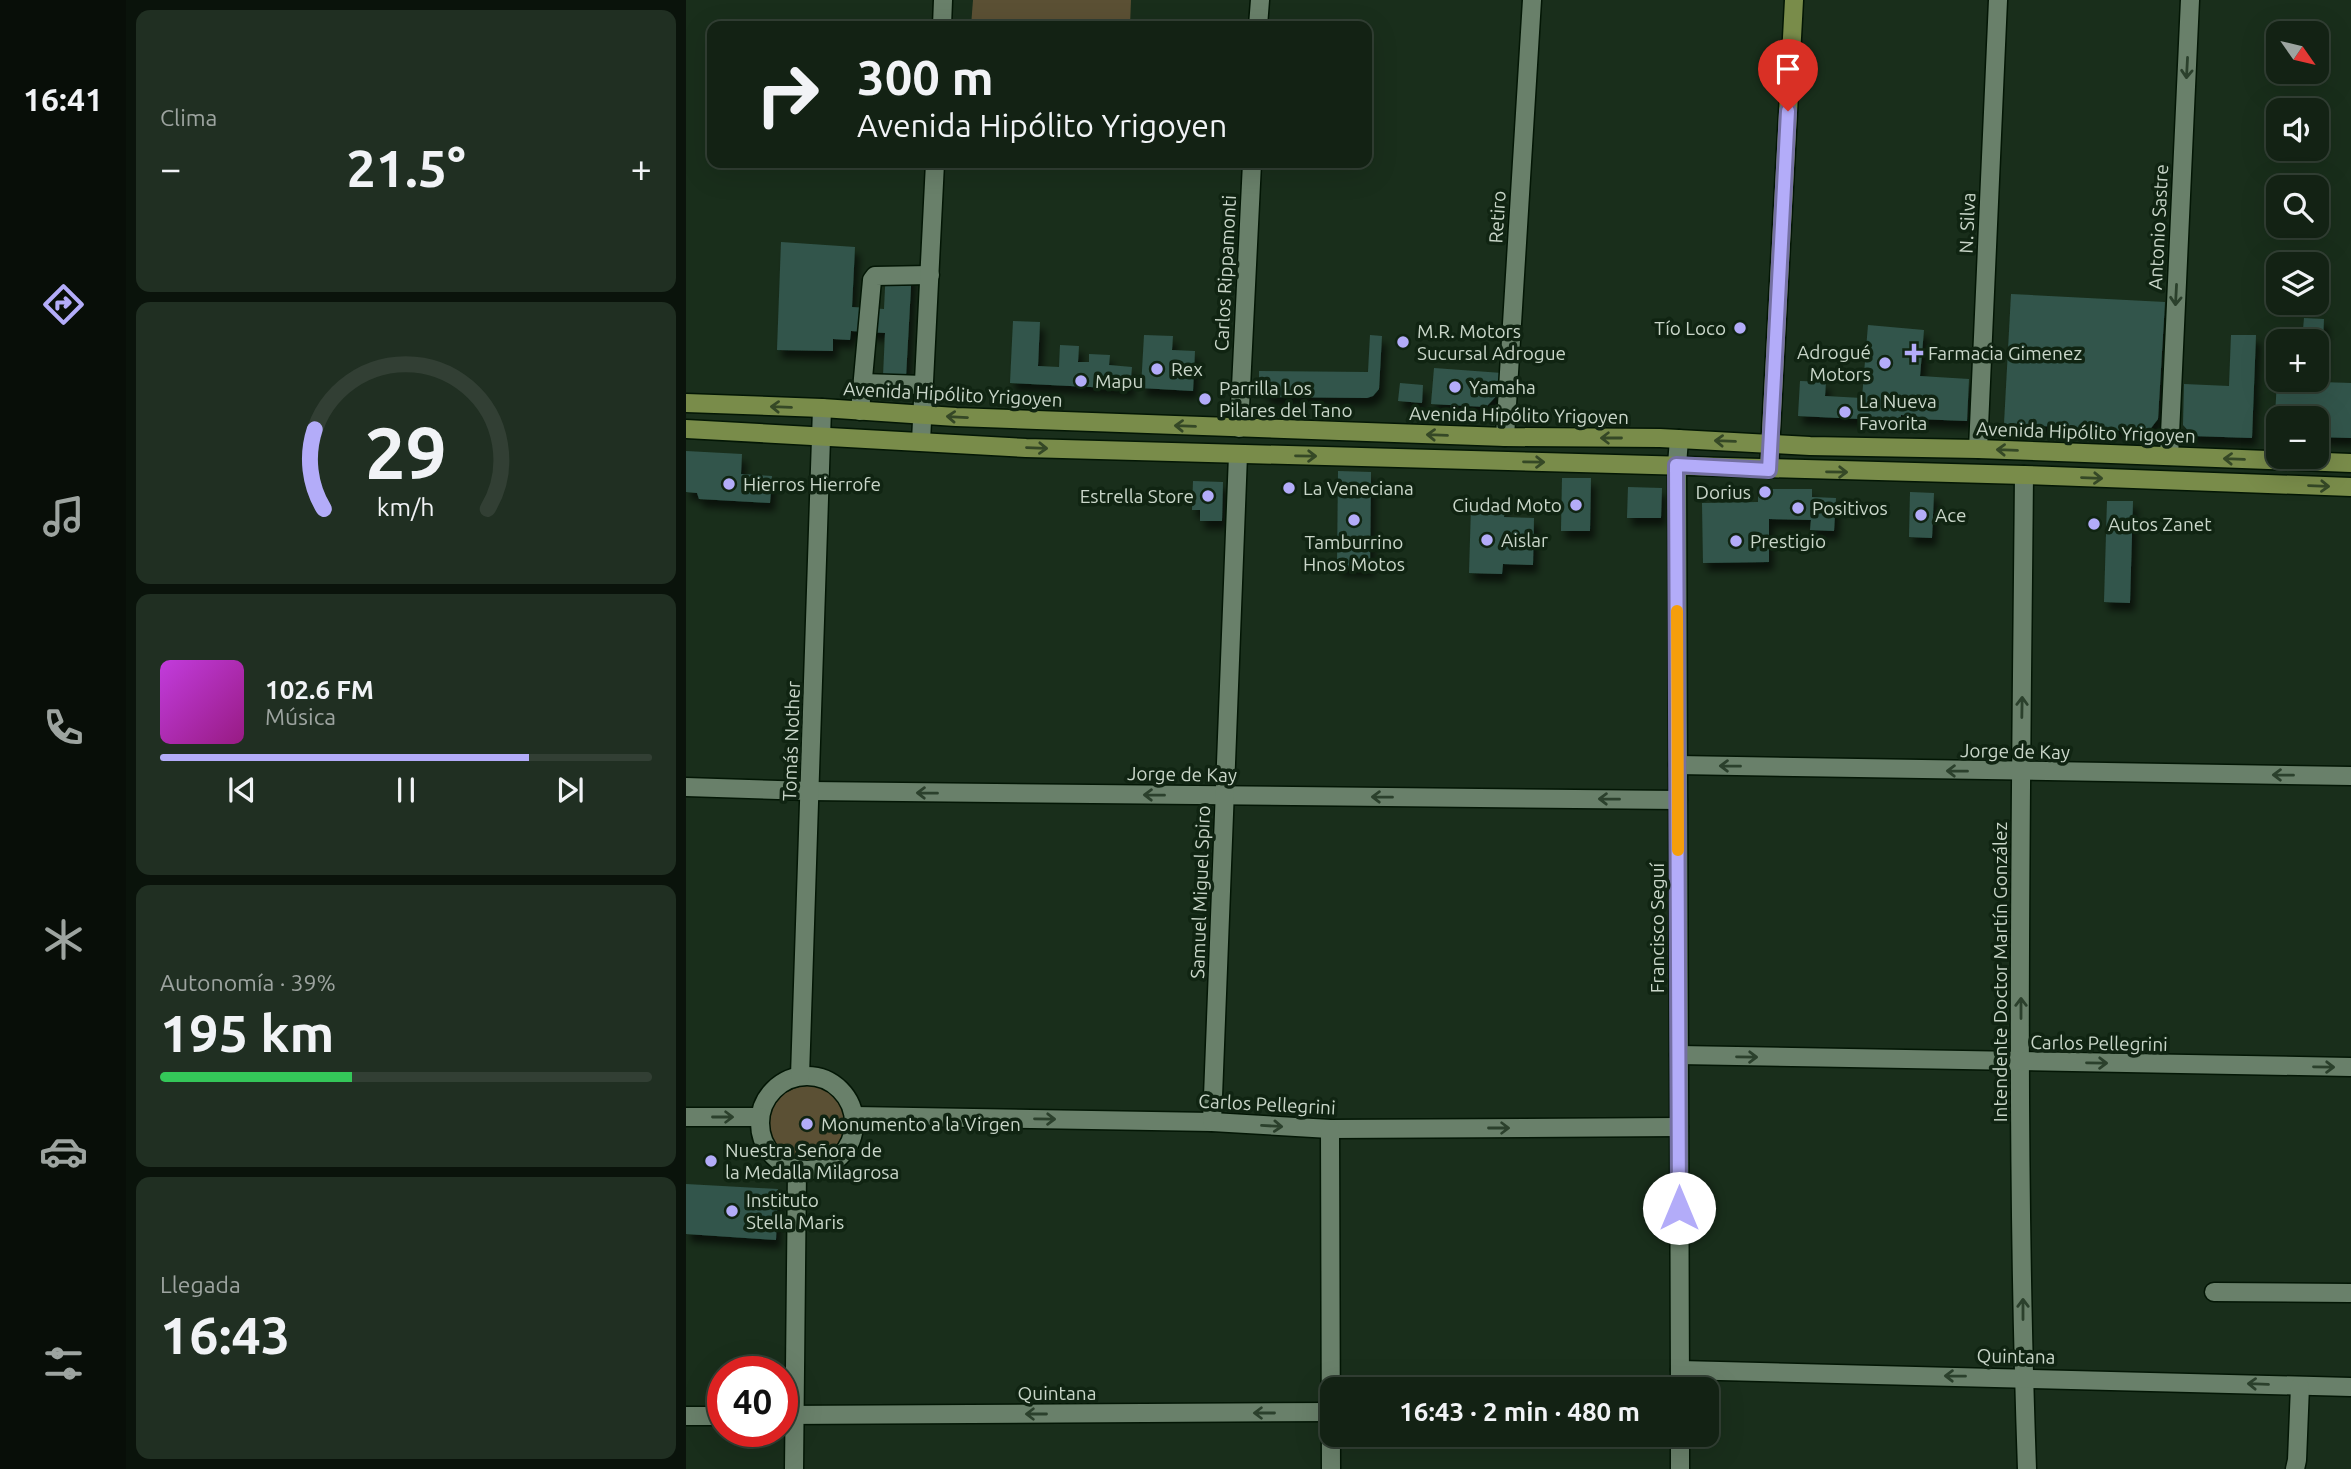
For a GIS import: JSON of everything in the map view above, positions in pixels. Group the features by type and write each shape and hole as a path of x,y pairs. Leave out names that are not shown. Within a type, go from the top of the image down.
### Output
{"main road":[{"path":"1769,470 1794,0"},
{"name":"Avenida Hipólito Yrigoyen","path":"686,403 1239,428 1505,437 1679,439 1810,446 1978,449 2351,463"},
{"path":"686,429 1027,448 2024,475 2351,487"}],"street":[{"path":"942,21 943,0"},
{"path":"1258,21 1260,0"},
{"name":"Retiro","path":"1505,437 1532,0"},
{"name":"N. Silva","path":"1978,449 1998,0"},
{"name":"Antonio Sastre","path":"2169,456 2190,0"},
{"path":"921,441 935,168"},
{"name":"Carlos Rippamonti","path":"1239,428 1252,168"},
{"path":"860,411 872,280 875,276 930,275"},
{"path":"863,383 924,385"},
{"name":"Tomás Nother","path":"800,1076 822,408"},
{"name":"Francisco Seguí","path":"1679,439 1676,465 1679,1377"},
{"name":"Samuel Miguel Spiro","path":"1212,1122 1238,455"},
{"name":"Intendente Doctor Martín González","path":"2024,475 2021,1062 2027,1469"},
{"name":"Jorge de Kay","path":"1678,765 2351,776"},
{"name":"Jorge de Kay","path":"686,788 1678,800"},
{"name":"Carlos Pellegrini","path":"1679,1055 2351,1067"},
{"path":"800,1076 815,1076 829,1081 841,1090 850,1102 854,1116 854,1129 844,1153 822,1168 797,1170 784,1165 772,1156 764,1145 760,1131 764,1102 773,1090 785,1081 800,1076"},
{"path":"686,1116 760,1117"},
{"name":"Carlos Pellegrini","path":"854,1116 1212,1122 1330,1129 1679,1128"},
{"path":"1330,1129 1331,1377"},
{"path":"790,1356 797,1170"},
{"path":"2214,1292 2351,1293"},
{"name":"Quintana","path":"1679,1370 2351,1387"},
{"path":"2295,1469 2300,1385"},
{"name":"Quintana","path":"798,1415 1320,1412"},
{"path":"686,1416 707,1416"},
{"path":"792,1447 794,1469"},
{"path":"1331,1447 1331,1469"},
{"path":"1680,1447 1680,1469"}],"shaded area":[{"path":"973,0 1131,0 1130,21 971,21"},
{"path":"808,1086 823,1089 836,1097 844,1110 847,1125 844,1140 836,1153 823,1161 808,1164 793,1161 780,1153 772,1140 769,1125 772,1110 780,1097 793,1089"}],"building":[{"path":"781,242 855,247 852,307 884,309 886,268 912,269 906,377 883,376 885,333 851,331 850,340 833,339 833,351 777,350"},
{"path":"2011,294 2165,302 2158,419 2148,432 2004,424"},
{"path":"2304,318 2324,319 2324,329 2303,329"},
{"path":"1013,321 1040,322 1038,366 1059,367 1060,345 1079,346 1078,362 1089,362 1089,354 1110,355 1109,365 1132,367 1130,389 1010,383"},
{"path":"1868,325 1924,330 1920,376 1969,379 1967,421 1917,419 1917,416 1901,415 1901,421 1798,416 1800,381 1826,382 1825,396 1862,398"},
{"name":"Rex","path":"1144,335 1173,336 1172,350 1195,351 1193,391 1141,388"},
{"path":"1370,335 1382,336 1379,389 1373,396 1269,397 1259,387 1259,371 1368,372"},
{"path":"2231,335 2256,335 2252,438 2193,436 2183,425 2184,384 2229,386"},
{"name":"Yamaha","path":"1434,368 1502,373 1500,392 1486,407 1431,404"},
{"path":"2329,382 2351,383 2351,438 2329,437 2329,406 2276,406 2276,392 2329,392"},
{"path":"1400,383 1423,385 1422,403 1398,401"},
{"name":"Hierros Hierrofe","path":"686,451 742,454 741,474 772,476 770,503 699,499 697,493 686,492"},
{"name":"Tamburrino Hnos Motos","path":"1338,471 1371,472 1370,569 1337,568"},
{"name":"Ciudad Moto","path":"1562,478 1591,478 1590,531 1561,531"},
{"name":"Estrella Store","path":"1193,481 1223,482 1222,521 1200,521 1200,510 1192,510"},
{"path":"1628,487 1662,488 1661,518 1627,518"},
{"name":"Prestigio","path":"1758,489 1812,489 1812,497 1836,498 1834,531 1810,530 1811,520 1769,519 1769,562 1703,563 1702,503 1758,502"},
{"name":"Ace","path":"1910,492 1934,493 1932,538 1909,537"},
{"path":"2107,501 2133,501 2130,603 2104,602"},
{"name":"Aislar","path":"1471,507 1505,508 1504,517 1534,518 1533,565 1503,564 1502,574 1469,573"},
{"name":"Instituto Stella Maris","path":"686,1184 778,1189 776,1240 686,1234"}],"slow traffic":[{"path":"1677,611 1678,850"}],"place":[{"name":"Tío Loco","path":"1740,328"},
{"name":"M.R. Motors Sucursal Adrogue","path":"1403,342"},
{"name":"Farmacia Gimenez","path":"1914,353"},
{"name":"Adrogué Motors","path":"1885,363"},
{"name":"Rex","path":"1157,369"},
{"name":"Mapu","path":"1081,381"},
{"name":"Yamaha","path":"1455,387"},
{"name":"Parrilla Los Pilares del Tano","path":"1205,399"},
{"name":"La Nueva Favorita","path":"1845,412"},
{"name":"Hierros Hierrofe","path":"729,484"},
{"name":"La Veneciana","path":"1289,488"},
{"name":"Dorius","path":"1765,492"},
{"name":"Estrella Store","path":"1208,496"},
{"name":"Ciudad Moto","path":"1576,505"},
{"name":"Positivos","path":"1798,508"},
{"name":"Ace","path":"1921,515"},
{"name":"Tamburrino Hnos Motos","path":"1354,520"},
{"name":"Autos Zanet","path":"2094,524"},
{"name":"Aislar","path":"1487,540"},
{"name":"Prestigio","path":"1736,541"},
{"name":"Monumento a la Virgen","path":"807,1124"},
{"name":"Nuestra Señora de la Medalla Milagrosa","path":"711,1161"},
{"name":"Instituto Stella Maris","path":"732,1211"}],"route":[{"path":"1679,1208 1676,465 1769,470 1788,111"}]}
